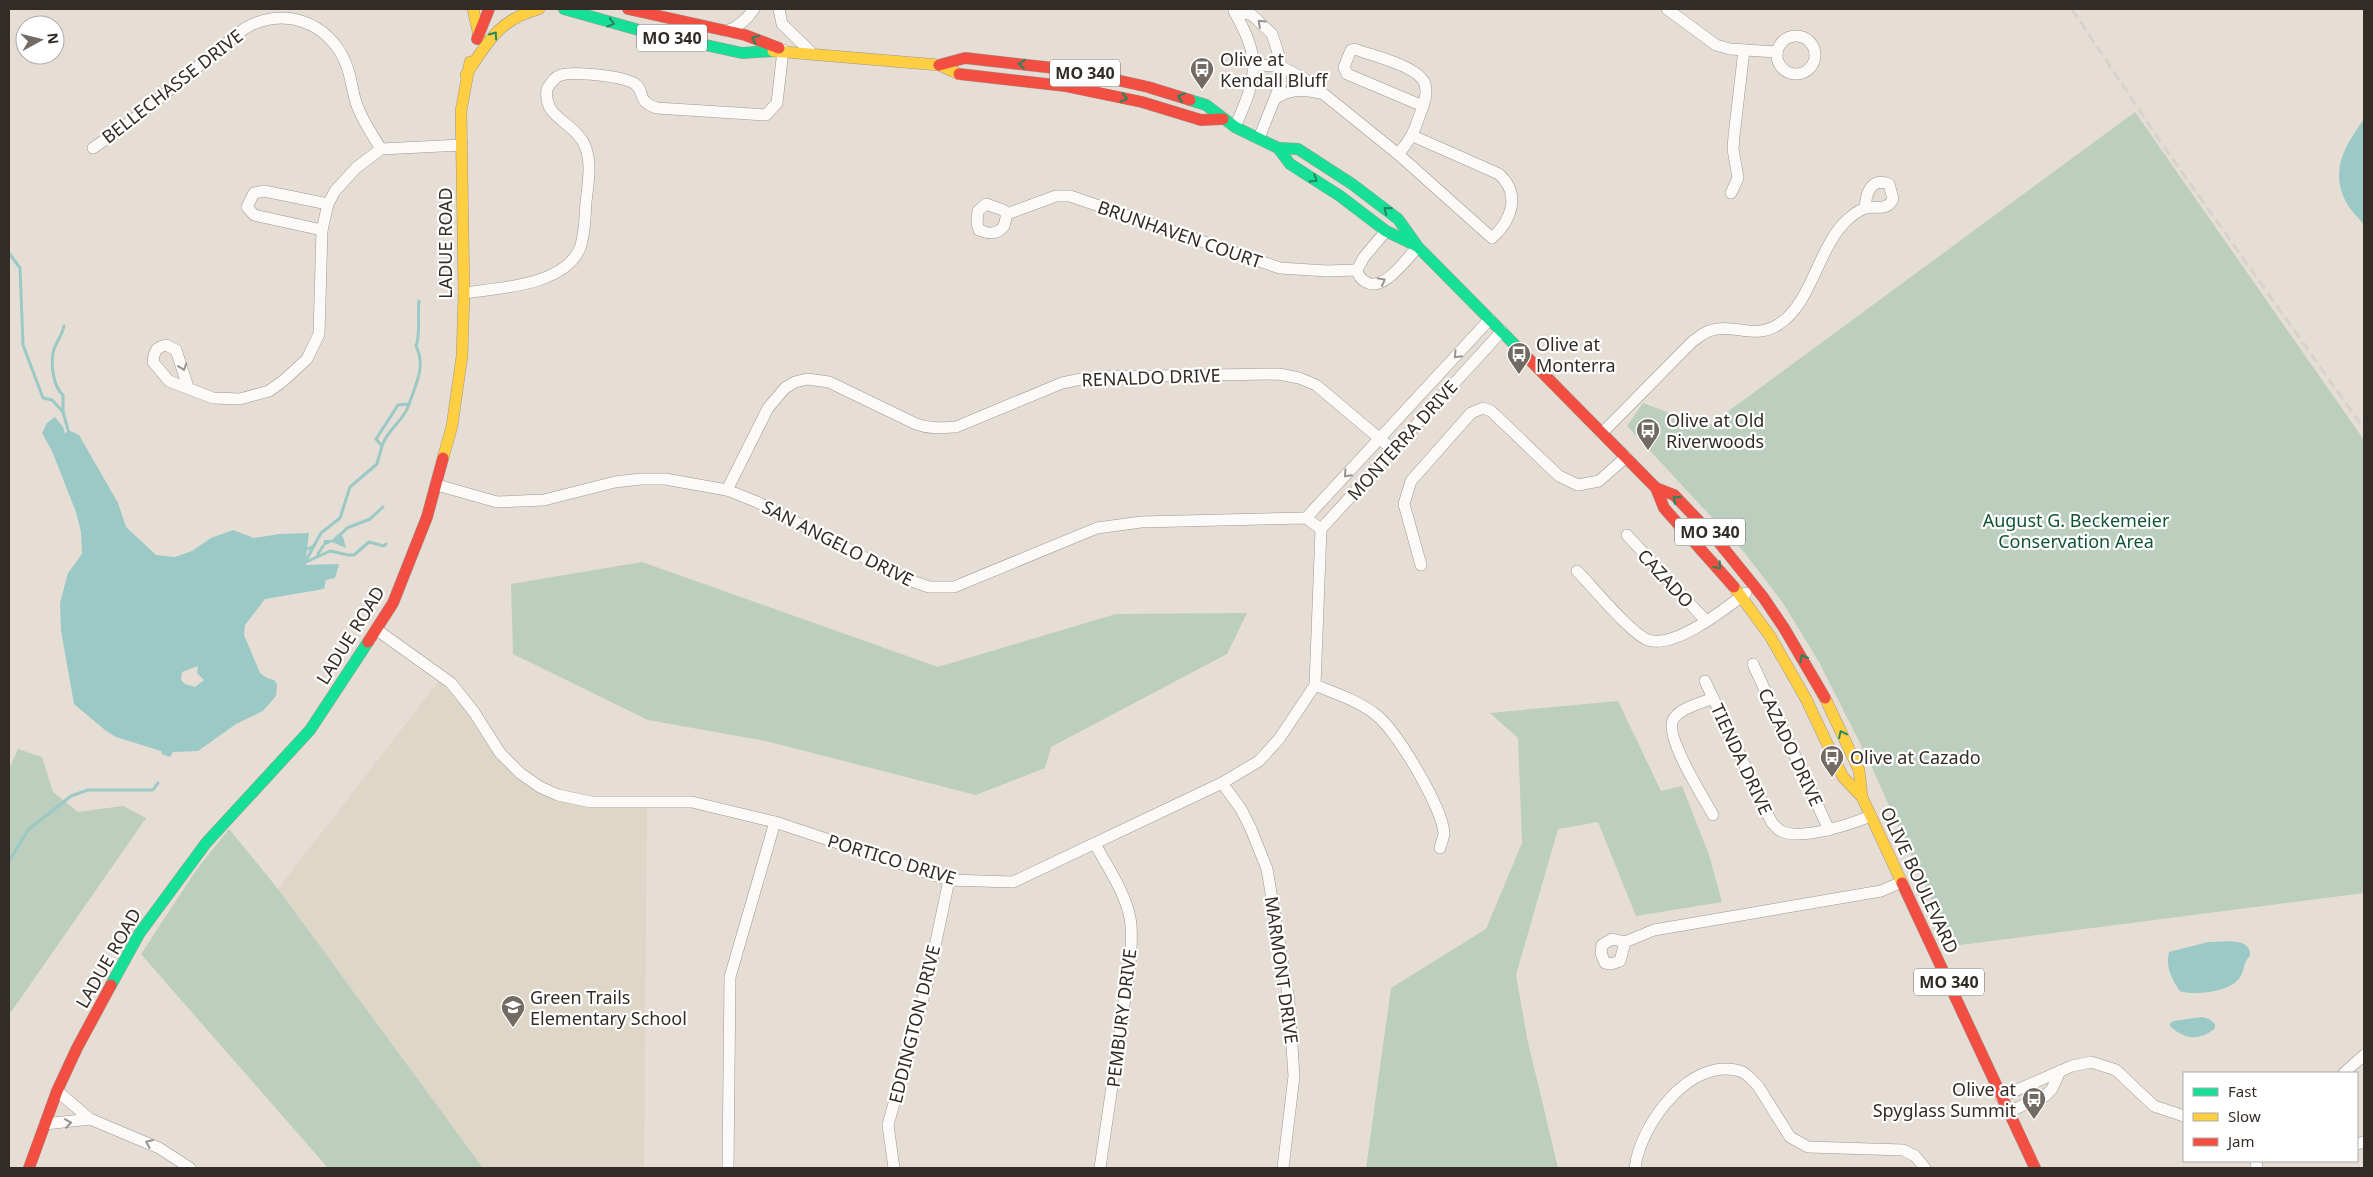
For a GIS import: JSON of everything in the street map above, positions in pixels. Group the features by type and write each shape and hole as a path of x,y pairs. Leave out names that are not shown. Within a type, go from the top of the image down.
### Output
{"main road":[{"path":"473,9 478,36"},
{"name":"LADUE ROAD","path":"29,1168 57,1091 77,1048 147,921 206,843 310,730 394,603 437,485 452,426 462,356 464,293 461,111 466,75 478,36 490,9"},
{"path":"466,75 497,30 508,19 518,13 539,9"},
{"name":"OLIVE BOULEVARD","path":"564,9 646,32 742,53 783,50 939,65 964,76 1065,86 1142,102 1201,120 1223,119"},
{"name":"OLIVE BOULEVARD","path":"628,9 745,35 783,50"},
{"name":"OLIVE BOULEVARD","path":"939,65 965,58 1072,70 1148,87 1206,105 1235,127 1278,148 1298,149 1359,188 1398,218 1418,247 1656,488 1664,508 1705,551 1742,597 1790,668 1843,777 1862,797 2035,1168"},
{"name":"OLIVE BOULEVARD","path":"1278,148 1290,164 1340,196 1386,231 1418,247"},
{"name":"OLIVE BOULEVARD","path":"1656,488 1674,495 1718,540 1784,628 1824,696 1859,770 1862,797"}],"street":[{"path":"725,31 736,28 754,9"},
{"path":"779,9 782,24 813,54"},
{"path":"1666,9 1716,45 1730,49 1776,52"},
{"path":"1232,10 1248,36 1254,65 1248,96 1235,127"},
{"path":"1232,10 1252,15 1272,34 1277,47 1281,83 1259,138"},
{"name":"BELLECHASSE DRIVE","path":"93,148 129,123 244,28 271,13 299,14 332,40 341,52 346,64 358,109 381,149"},
{"path":"1398,154 1413,136 1423,106 1426,86 1422,77 1412,70 1355,49 1351,50 1344,67 1347,74 1423,106"},
{"path":"464,293 499,288 544,278 565,266 580,248 584,232 588,160 582,140 559,120 548,105 547,89 558,75 569,73 617,78 633,82 638,87 641,98 647,104 657,108 766,115 777,103 783,50"},
{"path":"1731,193 1738,178 1733,149 1744,50"},
{"path":"1254,65 1280,66 1305,79 1398,154 1492,238 1504,226 1514,203 1513,194 1506,180 1500,174 1413,136"},
{"path":"1276,98 1288,91 1299,89 1323,94"},
{"path":"188,387 213,398 240,399 269,391 284,381 307,359 316,341 321,320 322,230 328,204 346,178 381,149 462,145"},
{"path":"322,230 254,215 247,207 248,202 254,193 264,190 328,204"},
{"name":"BRUNHAVEN COURT","path":"1007,214 1056,196 1070,196 1280,268 1327,271 1357,270"},
{"path":"1602,433 1693,341 1710,331 1731,329 1753,333 1780,324 1805,292 1815,269 1843,224 1865,208"},
{"path":"1386,231 1364,257 1357,270 1363,281 1368,284 1378,284 1386,281 1418,247"},
{"name":"MONTERRA DRIVE","path":"1306,518 1490,319"},
{"name":"MONTERRA DRIVE","path":"1321,529 1392,449 1502,331"},
{"name":"RENALDO DRIVE","path":"727,490 775,398 795,382 807,379 829,382 916,424 927,428 940,429 956,427 1062,383 1091,377 1279,374 1299,378 1316,385 1392,449"},
{"path":"1421,565 1404,504 1410,481 1471,413 1483,408 1491,411 1559,476 1578,485 1599,482 1626,457"},
{"name":"SAN ANGELO DRIVE","path":"437,485 497,502 544,500 615,482 641,479 665,479 727,490 757,502 911,582 929,587 954,586 1097,528 1141,522 1306,518"},
{"path":"1306,518 1321,529 1315,685 1364,708 1383,722 1413,764 1437,811 1444,833 1440,848"},
{"name":"CAZADO","path":"1627,536 1706,621"},
{"path":"1577,571 1636,632 1649,640 1662,640 1681,635 1706,621 1755,587"},
{"name":"PORTICO DRIVE","path":"377,630 451,684 474,712 500,753 520,773 540,787 558,794 591,802 625,803 657,800 692,802 775,822 949,880 1013,882 1222,783 1259,761 1279,739 1315,685"},
{"name":"CAZADO DRIVE","path":"1753,664 1829,830"},
{"name":"TIENDA DRIVE","path":"1705,681 1772,823 1780,831 1792,833 1829,830 1871,816"},
{"path":"1713,698 1678,714 1673,718 1671,725 1675,745 1713,815"},
{"name":"MARMONT DRIVE","path":"1222,783 1241,809 1267,870 1289,1001 1294,1076 1283,1168"},
{"path":"728,1168 730,978 775,822"},
{"name":"PEMBURY DRIVE","path":"1095,844 1121,892 1130,918 1131,939 1130,964 1100,1168"},
{"name":"EDDINGTON DRIVE","path":"894,1168 888,1124 926,984 949,880"},
{"path":"1625,942 1661,928 1882,891 1902,882"},
{"path":"2345,1072 2364,1055"},
{"path":"2002,1097 2081,1063 2104,1064 2116,1070 2154,1106 2172,1114 2183,1116"},
{"path":"1635,1168 1637,1154 1643,1138 1657,1116 1686,1083 1710,1071 1725,1069 1742,1071 1758,1086 1790,1138 1808,1147 1903,1150 1915,1156 1925,1168"},
{"path":"2008,1112 2045,1096 2052,1089 2060,1071"},
{"path":"57,1091 90,1119 160,1148 190,1168"},
{"path":"45,1124 54,1125 90,1119"}],"shaded area":[{"name":"Green Trails Elementary School","path":"439,681 462,706 493,753 521,780 547,796 566,803 590,806 647,807 644,1168 483,1168 278,889"}],"green space":[{"name":"August G. Beckemeier Conservation Area","path":"2135,112 2364,440 2364,893 1952,946 1869,761 1819,662 1783,603 1744,552 1627,426 1643,403 1707,427"},
{"path":"642,562 938,667 1116,614 1247,613 1227,654 1051,747 1045,768 976,795 766,741 648,720 513,654 511,584"},
{"path":"1618,701 1661,791 1682,786 1709,855 1722,902 1636,916 1598,822 1558,829 1516,975 1527,1038 1558,1168 1366,1168 1391,988 1486,929 1522,843 1518,738 1490,713"},
{"path":"18,749 42,757 53,792 78,812 123,806 146,818 9,1015 9,769"},
{"path":"229,829 278,889 483,1168 328,1168 141,954 197,869"}],"water":[{"path":"2364,119 2364,225 2347,203 2339,178 2342,157 2351,138"},
{"path":"55,417 63,427 65,434 68,430 79,435 118,503 126,527 156,555 175,557 192,551 211,538 233,530 254,538 280,534 309,533 305,565 339,564 335,578 326,580 324,589 265,599 245,625 244,635 260,673 274,680 277,684 276,696 263,711 236,724 198,751 173,752 170,757 162,754 161,751 116,737 74,704 61,631 60,603 68,573 82,554 81,532 76,512 52,451 42,433 47,423","holes":["198,666 197,673 204,680 195,687 185,684 181,680 182,672"]},
{"path":"338,534 343,537 346,548 332,542 323,546 324,540 332,540"},
{"path":"2235,941 2246,945 2250,956 2240,977 2236,982 2221,989 2203,993 2180,991 2170,973 2169,952 2208,942"},
{"path":"2202,1017 2209,1019 2215,1024 2215,1028 2198,1037 2181,1034 2170,1026 2170,1023 2174,1021"}],"waterway":[{"path":"9,253 20,268 23,345 43,398 52,400 63,412 68,430"},
{"path":"304,564 321,533 340,518 350,487 377,464 382,446 376,439 398,405 409,404 420,368 419,353 416,346 419,301"},
{"path":"63,412 63,395 57,387 52,363 54,349 64,326"},
{"path":"382,446 384,440 404,415 409,404"},
{"path":"340,535 347,528 370,519 383,507"},
{"path":"306,562 330,551 354,555 369,542 384,546 386,544"},
{"path":"305,550 314,546"},
{"path":"318,554 323,546"},
{"path":"9,861 28,830 71,796 88,790 153,790 158,783"}],"railway":[{"path":"2072,9 2160,141 2364,429"}],"traffic: fast":[{"path":"564,9 646,32 742,53 773,51"},
{"path":"1190,100 1206,105 1235,127 1278,148 1298,149 1352,184 1398,219 1418,247 1521,351"},
{"path":"1278,148 1290,164 1340,196 1386,231 1415,245"},
{"path":"111,985 139,934 206,843 310,730 368,642"}],"traffic: slow":[{"path":"473,9 479,36"},
{"path":"466,75 495,34 514,19 539,9"},
{"path":"773,51 939,65 959,74"},
{"path":"443,458 452,426 462,356 464,293 461,111 470,62"},
{"path":"1734,587 1770,636 1806,699 1843,777 1862,797"},
{"path":"1825,698 1859,770 1862,797 1902,883"}],"traffic: jam":[{"path":"477,39 489,9"},
{"path":"628,9 745,35 779,48"},
{"path":"939,65 965,58 1072,70 1148,87 1190,100"},
{"path":"959,74 1065,86 1142,102 1201,120 1223,119"},
{"path":"1521,351 1656,488 1664,508 1734,587"},
{"path":"368,642 393,603 427,517 443,458"},
{"path":"1656,488 1674,495 1717,540 1763,597 1784,628 1825,698"},
{"path":"1902,883 2035,1168"},
{"path":"29,1168 57,1091 77,1048 111,985"}],"place":[{"name":"Olive at Kendall Bluff","path":"1202,90"},
{"name":"Olive at Monterra","path":"1519,375"},
{"name":"Olive at Old Riverwoods","path":"1648,451"},
{"name":"Olive at Cazado","path":"1832,778"},
{"name":"Green Trails Elementary School","path":"513,1028"},
{"name":"Olive at Spyglass Summit","path":"2034,1120"}]}
